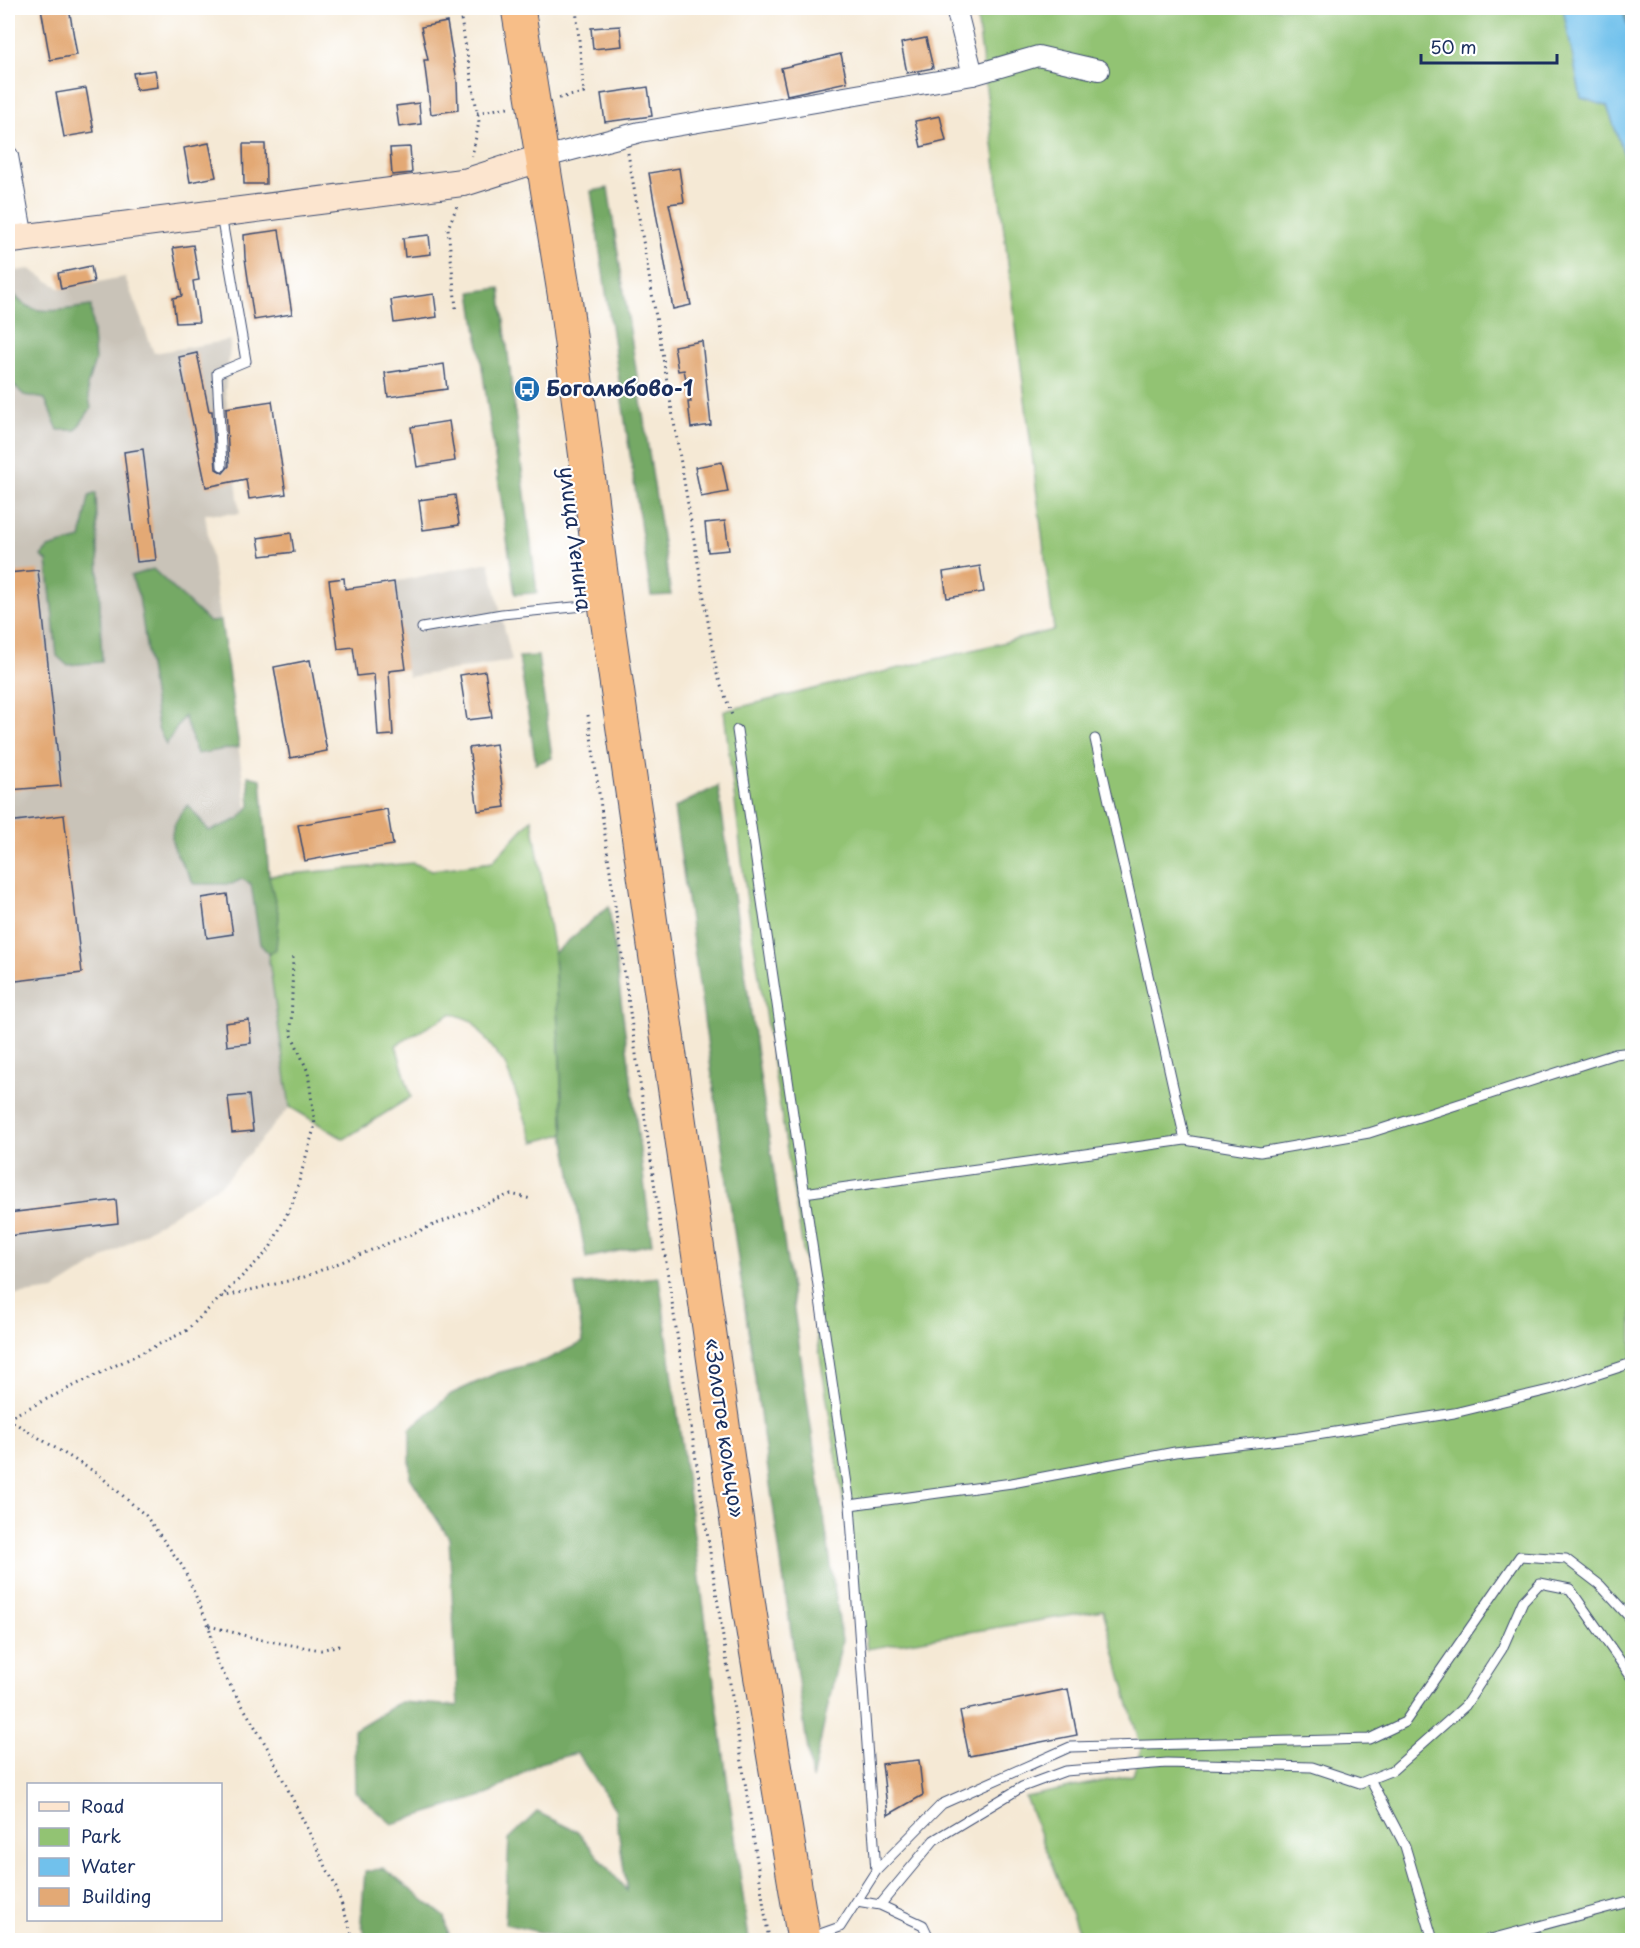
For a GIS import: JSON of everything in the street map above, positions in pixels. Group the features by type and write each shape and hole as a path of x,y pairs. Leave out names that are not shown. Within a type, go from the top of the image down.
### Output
{"highway":[{"name":"улица Ленина","path":"518,8 566,305 605,604 639,916"},
{"name":"улица Ленина","path":"541,158 548,312 584,606 639,916"},
{"name":"«Золотое кольцо»","path":"639,916 750,1613 796,1940"}],"street":[{"path":"957,8 973,75"},
{"path":"8,156 15,239 466,182 541,158 625,136 973,75 1038,56 1099,70"}],"lane":[{"path":"220,213 246,361 217,373 222,466"},
{"path":"422,628 502,614 584,606"},
{"path":"737,730 850,1505 876,1871"},
{"path":"1095,739 1185,1140"},
{"path":"804,1193 1185,1140 1260,1152 1369,1133 1615,1054 1632,1052"},
{"path":"850,1505 1012,1484 1175,1452 1298,1438 1454,1413 1553,1389 1632,1363"},
{"path":"796,1940 840,1927 876,1871 942,1804 1070,1747 1369,1739 1404,1722 1520,1556 1566,1559 1600,1585 1632,1620"},
{"path":"880,1905 934,1840 1022,1786 1065,1771 1167,1763 1258,1764 1312,1767 1360,1783 1393,1770 1465,1706 1502,1649 1523,1601 1540,1583 1570,1589 1632,1678"},
{"path":"1370,1779 1405,1846 1433,1941"},
{"path":"857,1900 880,1905 923,1925 930,1941"},
{"path":"1487,1941 1632,1901"}],"path":[{"path":"625,136 717,674 737,730"},
{"path":"588,715 657,1203 769,1941"},
{"path":"8,1419 186,1331 269,1250 293,1202 315,1125 308,1072 291,1033 293,956"},
{"path":"220,1298 304,1277 511,1194 531,1199"},
{"path":"8,1419 98,1474 146,1516 183,1567 209,1626 217,1663 267,1747 335,1885 354,1941"},
{"path":"209,1626 262,1640 321,1650 343,1644"}],"shaded area":[{"path":"30,269 61,289 125,277 154,353 231,340 225,391 240,514 205,514 290,1107 223,1183 54,1290 8,1296 8,272"},
{"path":"489,562 512,661 409,677 406,669 357,676 353,647 338,649 329,580 344,578 346,589 394,582"}],"green space":[{"path":"976,8 1624,8 1632,36 1632,1940 1082,1940 1025,1797 1133,1775 1141,1749 1103,1610 867,1649 747,901 724,711 1054,630"},
{"path":"608,188 671,595 651,596 591,191"},
{"path":"8,279 13,293 21,302 30,307 53,311 91,306 95,361 87,386 91,408 76,430 58,430 45,399 24,395 8,380"},
{"path":"500,288 537,593 515,594 471,292"},
{"path":"96,493 102,662 67,665 57,656 47,561 41,556 48,548 81,539 89,496"},
{"path":"153,569 209,622 221,621 239,747 197,754 184,716 166,745 158,728 139,597 131,576"},
{"path":"538,656 552,758 536,764 519,657"},
{"path":"248,776 261,779 269,877 279,916 276,949 269,954 260,944 251,884 242,879 232,884 194,884 176,853 172,836 179,817 188,805 209,831 239,819 250,806"},
{"path":"718,786 842,1641 812,1780 674,808"},
{"path":"532,819 554,953 564,1134 534,1142 505,1064 472,1021 452,1013 396,1045 411,1097 344,1139 290,1107 257,877 413,863 432,870 492,862"},
{"path":"609,906 652,1244 586,1258 564,1134 554,953"},
{"path":"659,1277 749,1940 573,1940 505,1924 509,1839 537,1812 578,1832 627,1891 615,1809 577,1753 539,1763 489,1794 392,1824 355,1792 354,1730 400,1702 458,1706 449,1538 410,1477 410,1429 451,1394 497,1373 546,1360 583,1342 575,1285"},
{"path":"383,1868 445,1917 450,1940 366,1940 361,1921 365,1872"}],"water":[{"path":"1563,8 1621,8 1632,36 1632,177 1607,106 1581,98"}],"building":[{"path":"41,8 69,8 77,55 50,60"},
{"path":"447,22 457,81 458,110 431,114 424,60 428,60 421,27"},
{"path":"620,26 622,46 593,49 591,28"},
{"path":"926,38 933,68 907,73 901,43"},
{"path":"841,54 847,82 787,95 781,68"},
{"path":"155,70 158,87 136,90 133,73"},
{"path":"648,87 652,116 605,122 601,94"},
{"path":"86,88 94,132 64,137 56,93"},
{"path":"419,103 421,124 399,127 396,106"},
{"path":"940,116 946,141 921,147 915,121"},
{"path":"209,143 216,177 190,182 184,148"},
{"path":"243,144 265,144 266,184 244,184"},
{"path":"410,147 412,173 392,175 390,148"},
{"path":"679,168 684,202 669,204 691,305 673,309 649,173"},
{"path":"279,230 292,314 254,320 244,235"},
{"path":"429,235 431,254 405,257 403,238"},
{"path":"193,245 199,280 193,281 199,322 176,323 173,298 182,296 173,248"},
{"path":"91,266 94,282 61,289 58,273"},
{"path":"434,294 437,317 394,323 391,300"},
{"path":"702,341 711,425 691,428 688,402 691,402 684,370 678,371 674,346"},
{"path":"197,353 209,411 212,411 216,469 223,473 229,466 226,408 272,401 286,494 249,499 246,479 206,487 179,357"},
{"path":"444,364 447,389 388,397 385,373"},
{"path":"449,421 455,461 417,467 411,427"},
{"path":"143,449 156,560 137,562 124,452"},
{"path":"722,462 728,492 701,497 695,467"},
{"path":"455,495 459,525 423,530 419,500"},
{"path":"725,521 729,550 708,552 705,523"},
{"path":"291,533 294,552 261,556 258,538"},
{"path":"980,566 984,592 947,598 943,572"},
{"path":"38,570 61,786 8,790 8,573"},
{"path":"344,578 345,589 394,582 406,669 389,671 393,735 378,736 374,674 357,676 353,647 338,649 329,580"},
{"path":"310,660 327,751 290,758 274,667"},
{"path":"485,671 492,717 467,720 460,675"},
{"path":"496,744 505,807 478,811 469,748"},
{"path":"387,809 393,845 305,861 298,825"},
{"path":"64,815 82,973 8,982 8,822"},
{"path":"227,894 233,934 207,938 202,898"},
{"path":"249,1020 251,1043 227,1046 225,1023"},
{"path":"249,1095 253,1131 232,1133 228,1097"},
{"path":"116,1200 118,1223 8,1236 8,1213"},
{"path":"1068,1689 1077,1735 969,1756 960,1711"},
{"path":"919,1760 923,1795 888,1815 882,1764"}],"place":[{"name":"Боголюбово-1","path":"527,389"}]}
